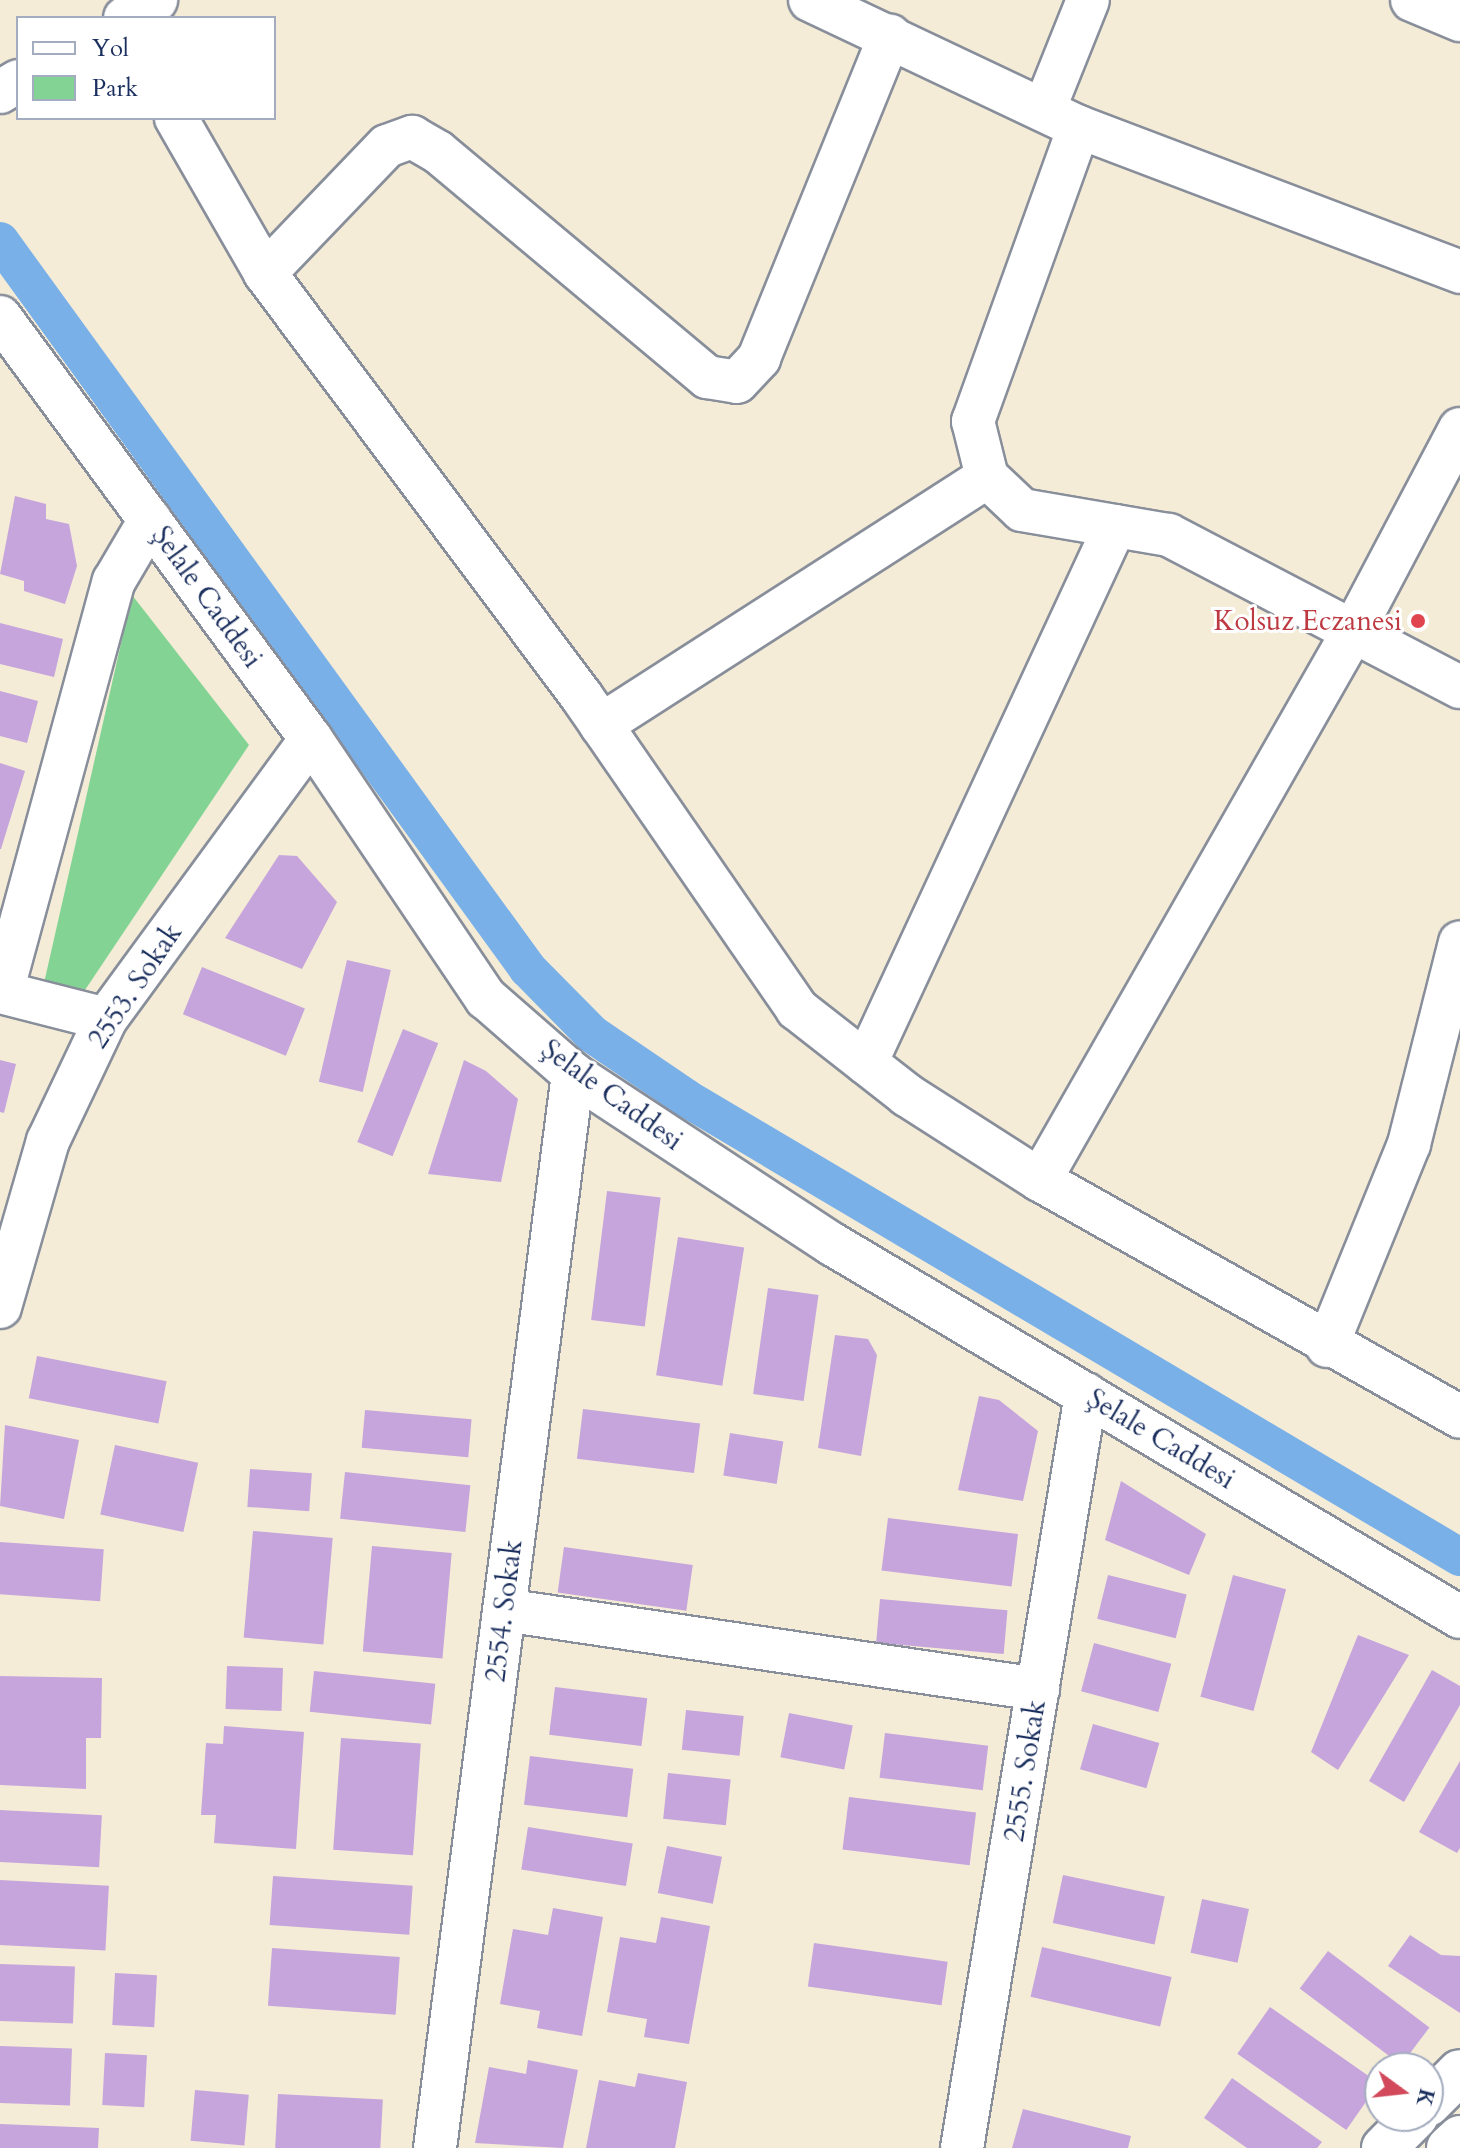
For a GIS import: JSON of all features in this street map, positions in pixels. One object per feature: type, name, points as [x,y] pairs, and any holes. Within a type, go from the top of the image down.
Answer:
[{"type":"main road","points":[[1444,2088],[1460,2072]]},
{"type":"main road","points":[[1384,2148],[1400,2132]]},
{"type":"main road","points":[[1449,2148],[1460,2138]]},
{"type":"street","points":[[128,16],[156,0]]},
{"type":"street","points":[[810,0],[1061,118],[1460,272]]},
{"type":"street","points":[[1088,0],[1061,118],[973,421],[987,477],[1022,510],[1169,535],[1355,628],[1460,687]]},
{"type":"street","points":[[1412,0],[1460,20]]},
{"type":"street","points":[[265,273],[387,146],[412,137],[438,152],[707,377],[737,382],[759,358],[890,36]]},
{"type":"street","points":[[177,120],[265,273],[601,725],[797,1009],[866,1063],[1040,1180],[1327,1346],[1460,1417]]},
{"type":"street","name":"Şelale Caddesi","points":[[0,317],[311,739],[486,998],[573,1074],[832,1244],[1460,1617]]},
{"type":"street","points":[[1040,1180],[1355,628],[1460,429]]},
{"type":"street","points":[[601,725],[987,477]]},
{"type":"street","points":[[106,1019],[1,992],[114,581],[150,520]]},
{"type":"street","points":[[866,1063],[1115,526]]},
{"type":"street","name":"2553. Sokak","points":[[0,1307],[48,1141],[106,1019],[311,739]]},
{"type":"street","points":[[1327,1346],[1409,1144],[1460,942]]},
{"type":"street","name":"2554. Sokak","points":[[435,2148],[573,1074]]},
{"type":"street","name":"2555. Sokak","points":[[962,2148],[1086,1394]]},
{"type":"street","points":[[504,1610],[1038,1689]]},
{"type":"green space","points":[[132,595],[249,745],[83,993],[44,983]]},
{"type":"building","points":[[15,496],[46,504],[46,519],[69,524],[77,566],[65,604],[24,591],[24,581],[0,574]]},
{"type":"building","points":[[0,623],[63,639],[54,677],[0,664]]},
{"type":"building","points":[[0,691],[38,701],[27,743],[0,736]]},
{"type":"building","points":[[0,763],[25,771],[1,849],[0,849]]},
{"type":"building","points":[[279,855],[297,856],[337,902],[302,969],[225,938]]},
{"type":"building","points":[[347,960],[391,970],[363,1092],[319,1082]]},
{"type":"building","points":[[202,967],[305,1009],[286,1056],[183,1014]]},
{"type":"building","points":[[403,1029],[438,1043],[393,1156],[357,1142]]},
{"type":"building","points":[[0,1060],[16,1064],[4,1113],[0,1112]]},
{"type":"building","points":[[464,1060],[486,1071],[518,1099],[501,1182],[428,1174]]},
{"type":"building","points":[[607,1191],[661,1198],[645,1327],[591,1320]]},
{"type":"building","points":[[678,1237],[744,1247],[722,1386],[656,1375]]},
{"type":"building","points":[[768,1288],[819,1295],[804,1401],[753,1394]]},
{"type":"building","points":[[835,1335],[868,1339],[877,1355],[861,1456],[818,1448]]},
{"type":"building","points":[[37,1356],[167,1381],[158,1423],[29,1398]]},
{"type":"building","points":[[979,1396],[999,1400],[1038,1431],[1023,1501],[958,1490]]},
{"type":"building","points":[[583,1409],[700,1423],[694,1473],[577,1459]]},
{"type":"building","points":[[365,1410],[472,1419],[468,1457],[362,1448]]},
{"type":"building","points":[[5,1425],[79,1440],[64,1519],[0,1506]]},
{"type":"building","points":[[730,1433],[783,1441],[777,1484],[723,1475]]},
{"type":"building","points":[[115,1445],[198,1463],[183,1532],[100,1514]]},
{"type":"building","points":[[250,1469],[312,1473],[309,1511],[247,1507]]},
{"type":"building","points":[[345,1472],[470,1485],[465,1532],[340,1519]]},
{"type":"building","points":[[1121,1481],[1206,1534],[1189,1575],[1105,1540]]},
{"type":"building","points":[[888,1518],[1018,1534],[1012,1587],[882,1571]]},
{"type":"building","points":[[253,1531],[333,1538],[323,1645],[244,1638]]},
{"type":"building","points":[[0,1542],[104,1549],[100,1601],[0,1594]]},
{"type":"building","points":[[372,1546],[452,1553],[442,1659],[363,1652]]},
{"type":"building","points":[[564,1547],[693,1565],[686,1611],[558,1593]]},
{"type":"building","points":[[1108,1575],[1187,1595],[1176,1638],[1097,1619]]},
{"type":"building","points":[[1233,1575],[1286,1589],[1254,1711],[1200,1697]]},
{"type":"building","points":[[880,1599],[1008,1610],[1004,1654],[876,1643]]},
{"type":"building","points":[[1358,1635],[1409,1655],[1338,1770],[1311,1752]]},
{"type":"building","points":[[1094,1643],[1171,1664],[1158,1712],[1081,1691]]},
{"type":"building","points":[[227,1666],[283,1668],[281,1711],[225,1709]]},
{"type":"building","points":[[1432,1670],[1460,1686],[1460,1705],[1404,1802],[1369,1781]]},
{"type":"building","points":[[314,1671],[435,1684],[431,1725],[310,1712]]},
{"type":"building","points":[[0,1676],[102,1678],[101,1738],[86,1738],[86,1789],[0,1785]]},
{"type":"building","points":[[555,1687],[647,1698],[641,1746],[549,1735]]},
{"type":"building","points":[[686,1710],[744,1716],[740,1756],[682,1750]]},
{"type":"building","points":[[789,1713],[853,1725],[844,1770],[780,1757]]},
{"type":"building","points":[[1093,1724],[1159,1743],[1146,1788],[1080,1769]]},
{"type":"building","points":[[224,1726],[304,1732],[296,1849],[214,1843],[216,1815],[201,1815],[206,1743],[223,1744]]},
{"type":"building","points":[[885,1733],[988,1746],[983,1790],[880,1778]]},
{"type":"building","points":[[341,1738],[421,1744],[413,1855],[333,1850]]},
{"type":"building","points":[[530,1756],[633,1769],[627,1817],[524,1805]]},
{"type":"building","points":[[1460,1761],[1460,1848],[1457,1853],[1419,1832]]},
{"type":"building","points":[[668,1773],[731,1780],[726,1825],[663,1819]]},
{"type":"building","points":[[849,1797],[976,1813],[970,1865],[843,1850]]},
{"type":"building","points":[[0,1810],[102,1815],[99,1867],[0,1862]]},
{"type":"building","points":[[528,1827],[633,1844],[626,1886],[521,1869]]},
{"type":"building","points":[[667,1846],[722,1857],[713,1904],[658,1893]]},
{"type":"building","points":[[1063,1875],[1165,1897],[1155,1945],[1053,1923]]},
{"type":"building","points":[[273,1876],[413,1886],[409,1935],[270,1925]]},
{"type":"building","points":[[0,1880],[109,1886],[105,1951],[0,1945]]},
{"type":"building","points":[[1202,1899],[1249,1909],[1238,1963],[1191,1953]]},
{"type":"building","points":[[553,1908],[603,1917],[582,2036],[537,2028],[540,2011],[500,2004],[513,1929],[548,1935]]},
{"type":"building","points":[[661,1917],[710,1926],[689,2044],[644,2037],[647,2019],[607,2012],[620,1937],[656,1943]]},
{"type":"building","points":[[1410,1935],[1441,1955],[1460,1956],[1460,2013],[1388,1966]]},
{"type":"building","points":[[814,1943],[948,1962],[942,2005],[808,1987]]},
{"type":"building","points":[[1042,1947],[1172,1977],[1160,2027],[1031,1997]]},
{"type":"building","points":[[272,1948],[400,1957],[396,2015],[268,2006]]},
{"type":"building","points":[[1328,1951],[1429,2027],[1411,2052],[1384,2052],[1300,1989]]},
{"type":"building","points":[[0,1964],[75,1967],[73,2024],[0,2021]]},
{"type":"building","points":[[115,1973],[157,1975],[154,2027],[112,2025]]},
{"type":"building","points":[[1270,2007],[1364,2073],[1364,2105],[1346,2130],[1237,2054]]},
{"type":"building","points":[[0,2046],[72,2049],[70,2105],[0,2103]]},
{"type":"building","points":[[105,2053],[147,2055],[144,2107],[102,2105]]},
{"type":"building","points":[[528,2060],[578,2070],[563,2148],[475,2143],[489,2067],[526,2074]]},
{"type":"building","points":[[638,2073],[687,2082],[675,2148],[586,2148],[599,2080],[635,2087]]},
{"type":"building","points":[[1232,2078],[1322,2142],[1317,2148],[1247,2148],[1204,2118]]},
{"type":"building","points":[[195,2090],[249,2095],[244,2146],[191,2141]]},
{"type":"building","points":[[278,2094],[383,2099],[380,2148],[275,2148]]},
{"type":"building","points":[[1023,2109],[1131,2136],[1128,2148],[1012,2148]]},
{"type":"building","points":[[0,2124],[99,2128],[98,2148],[0,2148]]},
{"type":"waterway","points":[[0,241],[528,969],[592,1034],[686,1098],[1460,1557]]},
{"type":"place","name":"Kolsuz Eczanesi","points":[[1418,621]]}]
